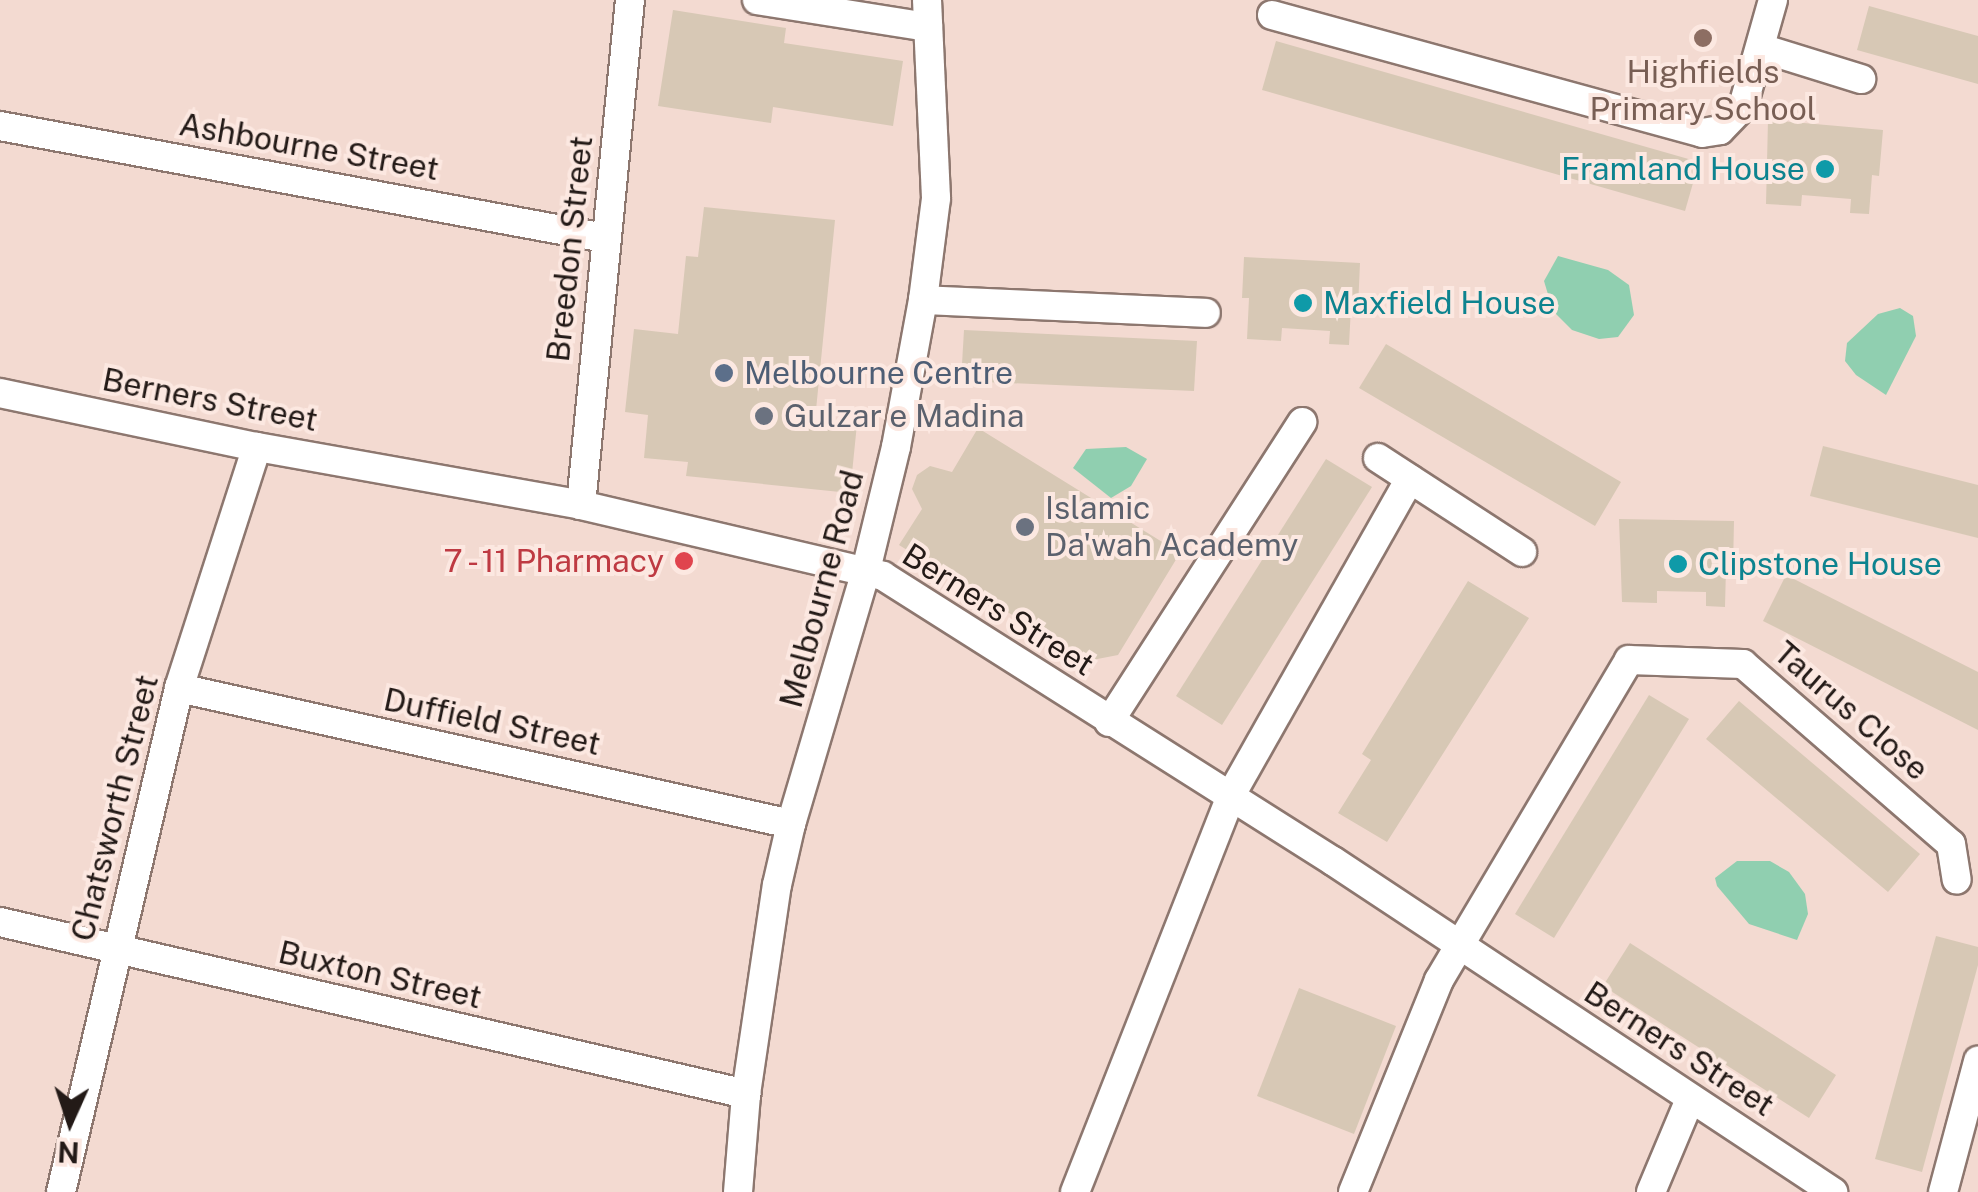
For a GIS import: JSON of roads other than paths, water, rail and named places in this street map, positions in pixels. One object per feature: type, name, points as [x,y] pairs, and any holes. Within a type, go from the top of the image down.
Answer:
[{"type":"street","name":"Breedon Street","points":[[581,505],[630,0]]},
{"type":"street","points":[[758,0],[928,13]]},
{"type":"street","points":[[1272,15],[1702,133],[1720,130],[1743,106],[1772,0]]},
{"type":"street","name":"Melbourne Road","points":[[738,1192],[746,1094],[790,824],[866,570],[896,447],[923,300],[936,198],[928,13]]},
{"type":"street","points":[[1761,48],[1861,79]]},
{"type":"street","name":"Ashbourne Street","points":[[0,126],[606,238]]},
{"type":"street","points":[[923,300],[1206,314]]},
{"type":"street","name":"Berners Street","points":[[2,401],[581,505],[882,576],[1230,795],[1834,1192]]},
{"type":"street","points":[[1109,722],[1302,422]]},
{"type":"street","name":"Chatsworth Street","points":[[63,1192],[115,950],[179,688],[257,447]]},
{"type":"street","points":[[1378,458],[1522,552]]},
{"type":"street","points":[[1075,1192],[1230,795],[1410,480]]},
{"type":"street","name":"Taurus Close","points":[[1460,946],[1629,660],[1743,664],[1951,844],[1957,880]]},
{"type":"street","name":"Duffield Street","points":[[179,688],[790,824]]},
{"type":"street","name":"Buxton Street","points":[[0,922],[746,1094]]},
{"type":"street","points":[[1353,1192],[1439,980],[1460,946]]},
{"type":"street","points":[[1943,1192],[1978,1061]]},
{"type":"street","points":[[1651,1192],[1690,1100]]},
{"type":"place","name":"Highfields Primary School","points":[[1703,38]]},
{"type":"place","name":"Framland House","points":[[1825,169]]},
{"type":"place","name":"Maxfield House","points":[[1303,303]]},
{"type":"place","name":"Melbourne Centre","points":[[724,373]]},
{"type":"place","name":"Gulzar e Madina","points":[[764,416]]},
{"type":"place","name":"Islamic Da'wah Academy","points":[[1025,527]]},
{"type":"place","name":"7 - 11 Pharmacy","points":[[684,561]]},
{"type":"place","name":"Clipstone House","points":[[1678,564]]}]
